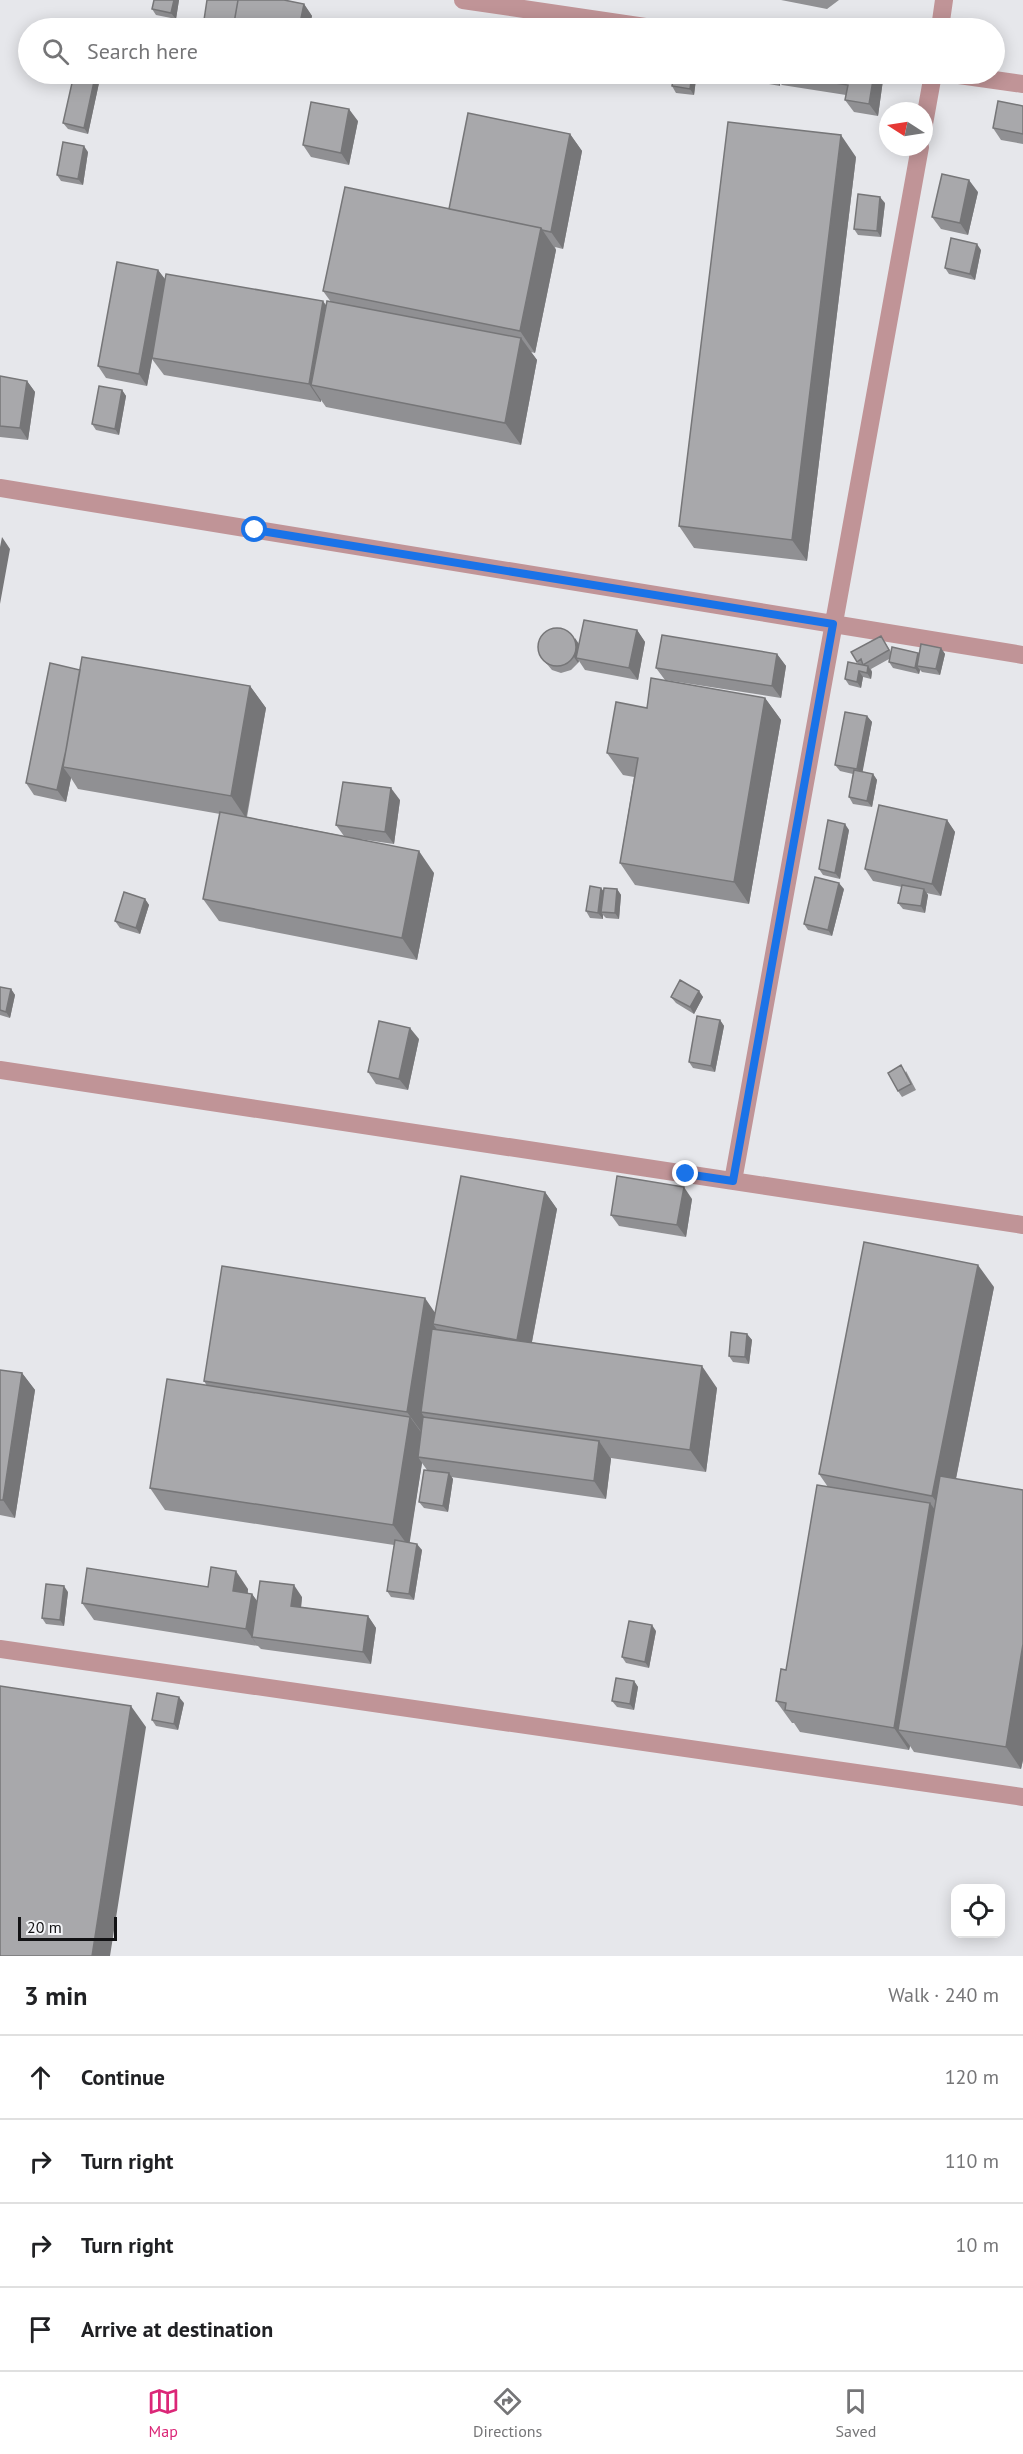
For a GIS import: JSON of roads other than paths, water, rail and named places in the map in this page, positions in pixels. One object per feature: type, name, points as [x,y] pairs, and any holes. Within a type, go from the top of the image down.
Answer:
[{"type":"street","points":[[463,0],[584,18]]},
{"type":"street","points":[[941,18],[944,0]]},
{"type":"street","points":[[1005,81],[1023,84]]},
{"type":"street","points":[[928,102],[931,84]]},
{"type":"street","points":[[733,1181],[918,156]]},
{"type":"street","points":[[0,488],[1023,655]]},
{"type":"street","points":[[0,1070],[1023,1225]]},
{"type":"street","points":[[0,1649],[1023,1797]]}]
